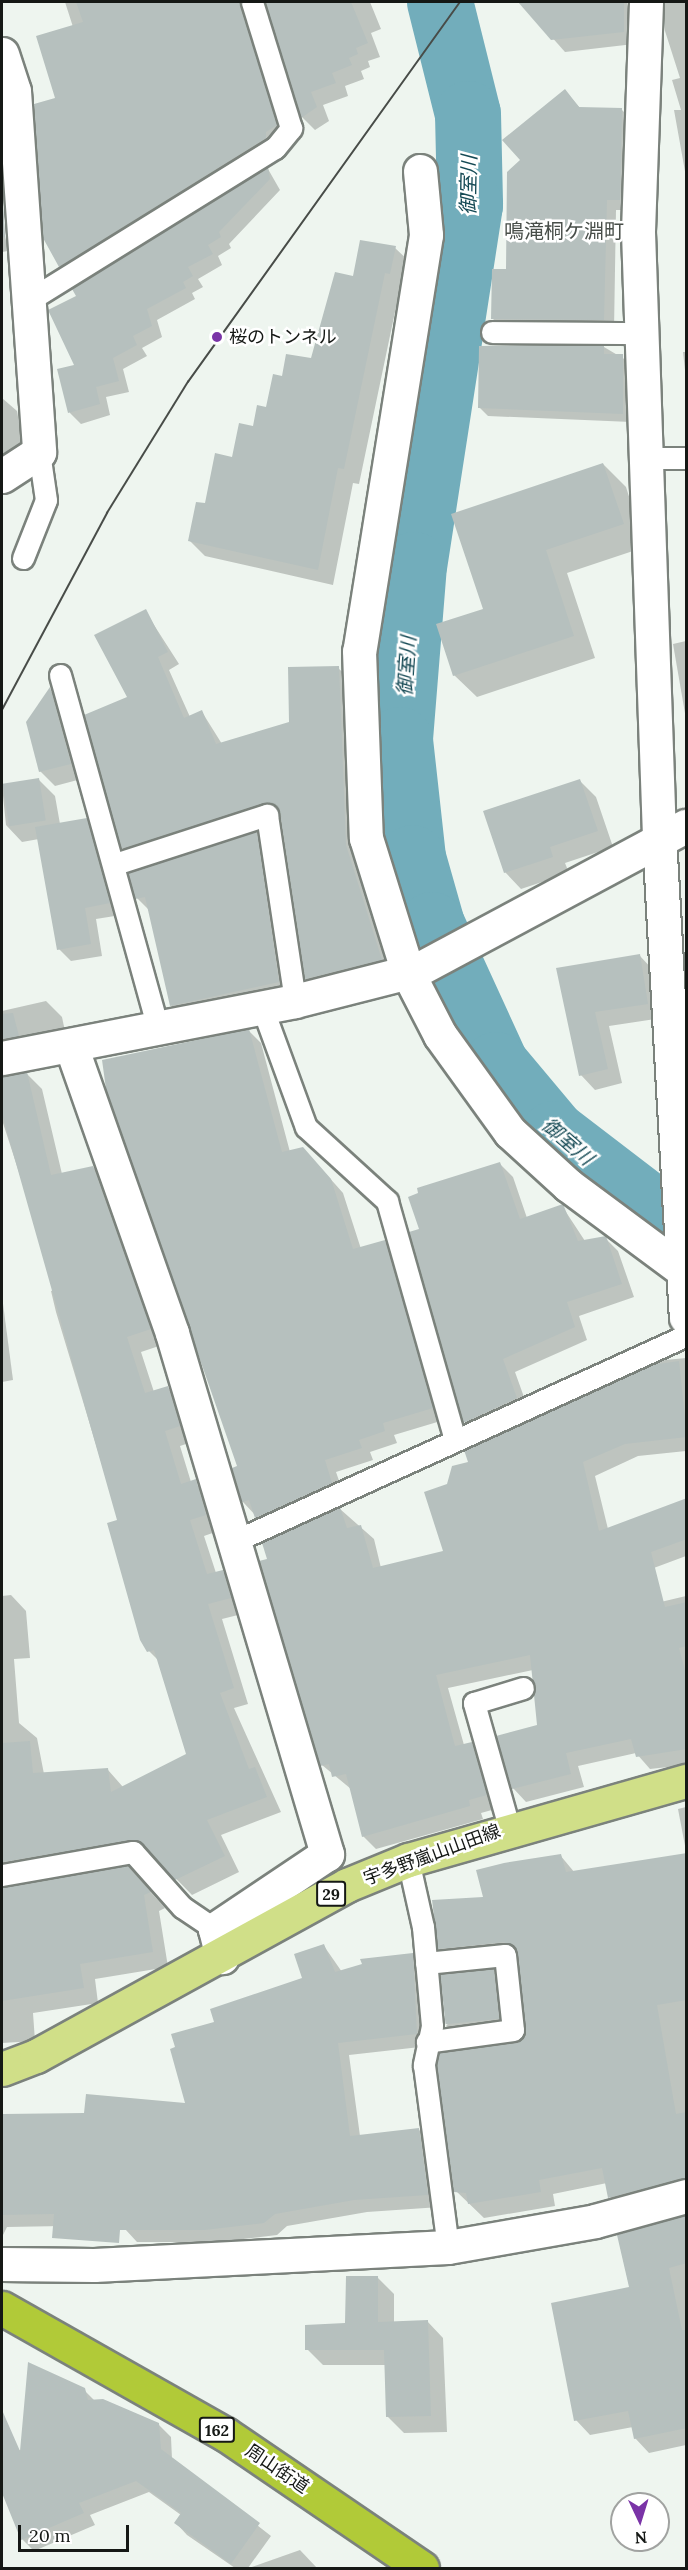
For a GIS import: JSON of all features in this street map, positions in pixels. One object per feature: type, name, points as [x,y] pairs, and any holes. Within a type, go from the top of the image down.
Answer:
[{"type":"highway","name":"周山街道","points":[[2,2308],[225,2434],[422,2568]]},
{"type":"main road","name":"宇多野嵐山山田線","points":[[2,2069],[218,1943],[408,1860],[510,1827],[687,1780]]},
{"type":"street","points":[[646,2],[638,232],[648,458],[673,831],[675,1174],[687,1317]]},
{"type":"street","points":[[2,54],[14,91],[10,155],[31,299],[39,452],[2,476]]},
{"type":"street","points":[[420,171],[426,235],[359,651],[366,838],[412,972],[440,1035],[510,1132],[568,1185],[681,1266]]},
{"type":"street","points":[[2,1058],[71,1046],[157,1025],[295,1001],[412,972],[464,950],[673,831]]},
{"type":"street","points":[[71,1046],[172,1333],[327,1854],[218,1943]]},
{"type":"street","points":[[2,2264],[94,2265],[448,2247],[595,2221],[687,2196]]},
{"type":"lane","points":[[31,299],[275,148],[291,128],[252,2]]},
{"type":"lane","points":[[492,332],[643,333]]},
{"type":"lane","points":[[23,558],[46,500],[39,452]]},
{"type":"lane","points":[[648,458],[687,458]]},
{"type":"lane","points":[[60,675],[115,864],[157,1025]]},
{"type":"lane","points":[[115,864],[267,815],[295,1001]]},
{"type":"lane","points":[[262,1007],[306,1127],[387,1201],[454,1440]]},
{"type":"lane","points":[[235,1541],[687,1335]]},
{"type":"lane","points":[[510,1827],[474,1702],[523,1688]]},
{"type":"lane","points":[[2,1875],[134,1852],[182,1908],[218,1943]]},
{"type":"lane","points":[[408,1860],[426,1963],[432,2026],[424,2065],[448,2247]]},
{"type":"lane","points":[[426,1963],[505,1955],[513,2030],[427,2042]]},
{"type":"building","points":[[76,2],[240,2],[277,125],[266,132],[266,138],[59,267],[43,238],[34,104],[55,98],[36,36],[83,22]]},
{"type":"building","points":[[265,2],[351,2],[368,43],[356,48],[358,54],[349,58],[352,65],[332,73],[336,83],[311,92],[317,107],[301,118]]},
{"type":"building","points":[[518,2],[624,2],[624,32],[551,40]]},
{"type":"building","points":[[565,89],[579,107],[622,108],[620,200],[607,200],[604,320],[491,319],[492,269],[506,269],[507,172],[520,160],[502,140]]},
{"type":"building","points":[[268,167],[270,179],[219,232],[221,237],[208,245],[213,254],[188,267],[193,276],[183,282],[186,288],[147,309],[152,326],[133,336],[137,345],[113,358],[119,381],[96,387],[100,404],[68,413],[57,369],[74,365],[48,310],[76,296],[72,289]]},
{"type":"building","points":[[2,182],[5,237],[2,238]]},
{"type":"building","points":[[360,240],[396,246],[390,274],[385,273],[344,469],[338,468],[318,570],[188,541],[196,502],[205,503],[215,453],[232,457],[239,423],[253,426],[257,405],[266,407],[273,374],[282,376],[286,354],[311,358],[335,272],[353,276]]},
{"type":"building","points":[[604,345],[604,354],[623,354],[623,414],[478,408],[479,346]]},
{"type":"building","points":[[603,463],[624,524],[546,550],[574,636],[453,676],[436,624],[483,609],[451,514]]},
{"type":"building","points":[[146,609],[168,652],[158,657],[184,718],[202,710],[216,744],[289,722],[288,667],[339,666],[346,845],[382,960],[305,979],[280,813],[271,803],[121,849],[84,715],[127,697],[94,635]]},
{"type":"building","points":[[50,687],[71,764],[39,772],[26,722]]},
{"type":"building","points":[[39,778],[46,820],[9,826],[2,784]]},
{"type":"building","points":[[580,779],[598,831],[550,847],[553,857],[504,873],[483,811]]},
{"type":"building","points":[[87,818],[110,903],[85,908],[91,944],[57,950],[35,827]]},
{"type":"building","points":[[257,832],[279,982],[170,1006],[145,897],[135,899],[128,873]]},
{"type":"building","points":[[640,954],[648,1004],[595,1012],[608,1069],[579,1076],[556,968]]},
{"type":"building","points":[[13,1013],[19,1036],[2,1039],[2,1014]]},
{"type":"building","points":[[249,1029],[282,1152],[303,1147],[331,1179],[353,1249],[385,1240],[433,1408],[383,1423],[385,1431],[359,1440],[362,1448],[325,1460],[332,1483],[255,1518],[249,1500],[242,1502],[232,1468],[237,1466],[106,1089],[102,1060]]},
{"type":"building","points":[[27,1072],[51,1175],[93,1166],[151,1329],[127,1337],[145,1393],[168,1386],[180,1426],[165,1431],[181,1484],[196,1479],[206,1515],[190,1520],[207,1574],[223,1570],[231,1598],[208,1604],[234,1688],[220,1693],[249,1769],[255,1767],[267,1797],[207,1820],[225,1856],[175,1880],[137,1840],[2,1862],[2,1743],[30,1741],[33,1773],[108,1768],[111,1792],[186,1754],[154,1650],[147,1652],[140,1640],[107,1523],[117,1520],[2,1114],[2,1076]]},
{"type":"building","points":[[500,1162],[520,1219],[563,1204],[578,1241],[606,1236],[622,1284],[567,1302],[575,1327],[503,1359],[517,1398],[463,1423],[409,1232],[419,1229],[408,1197],[418,1193],[417,1188]]},
{"type":"building","points":[[679,1361],[687,1437],[625,1444],[583,1462],[599,1531],[687,1498],[687,1539],[651,1552],[665,1607],[687,1602],[687,1646],[679,1648],[687,1678],[687,1749],[636,1757],[631,1739],[566,1753],[571,1774],[512,1789],[496,1736],[537,1725],[530,1655],[436,1675],[455,1746],[472,1742],[487,1795],[469,1800],[470,1806],[362,1837],[346,1774],[332,1777],[329,1764],[320,1766],[259,1561],[267,1559],[262,1543],[340,1507],[347,1528],[361,1525],[373,1568],[443,1551],[424,1492],[447,1484],[452,1466],[468,1462],[464,1450],[651,1365]]},
{"type":"building","points":[[687,1853],[687,2000],[657,2005],[676,2114],[687,2112],[687,2178],[608,2198],[602,2168],[539,2180],[541,2192],[468,2204],[466,2193],[454,2192],[437,2065],[439,2053],[515,2043],[524,2036],[518,1954],[504,1942],[438,1949],[432,1900],[483,1897],[476,1870],[504,1863],[561,1854],[566,1872]]},
{"type":"building","points":[[128,1866],[151,1892],[144,1895],[153,1952],[80,1964],[84,1988],[2,2001],[2,1887]]},
{"type":"building","points":[[324,1944],[335,1972],[362,1964],[360,1959],[413,1953],[417,2034],[338,2043],[350,2136],[419,2128],[428,2195],[354,2200],[275,2214],[264,2223],[205,2230],[120,2230],[119,2243],[52,2238],[54,2214],[2,2215],[3,2114],[84,2113],[86,2094],[185,2103],[170,2049],[175,2047],[171,2034],[214,2022],[210,2009],[302,1978],[294,1954]]},
{"type":"building","points":[[494,1969],[499,2019],[446,2024],[440,1975]]},
{"type":"building","points":[[687,2215],[687,2263],[669,2268],[682,2330],[687,2330],[687,2428],[634,2439],[628,2411],[574,2421],[551,2303],[629,2287],[617,2235]]},
{"type":"building","points":[[346,2276],[378,2276],[378,2322],[428,2320],[431,2416],[386,2417],[384,2350],[305,2350],[305,2325],[345,2323]]},
{"type":"building","points":[[28,2362],[85,2388],[88,2400],[103,2399],[159,2423],[161,2449],[260,2523],[231,2564],[174,2523],[181,2513],[136,2481],[79,2503],[84,2513],[21,2540],[2,2493],[2,2410],[20,2451]]},
{"type":"waterway","name":"御室川","points":[[440,2],[468,114],[470,205],[414,565],[400,740],[413,858],[432,925],[496,1065],[554,1134],[686,1235]]},
{"type":"tram line","points":[[2,710],[107,513],[188,382],[460,2]]},
{"type":"place","name":"桜のトンネル","points":[[217,337]]},
{"type":"district","name":"鳴滝桐ケ淵町","points":[[564,230]]}]
